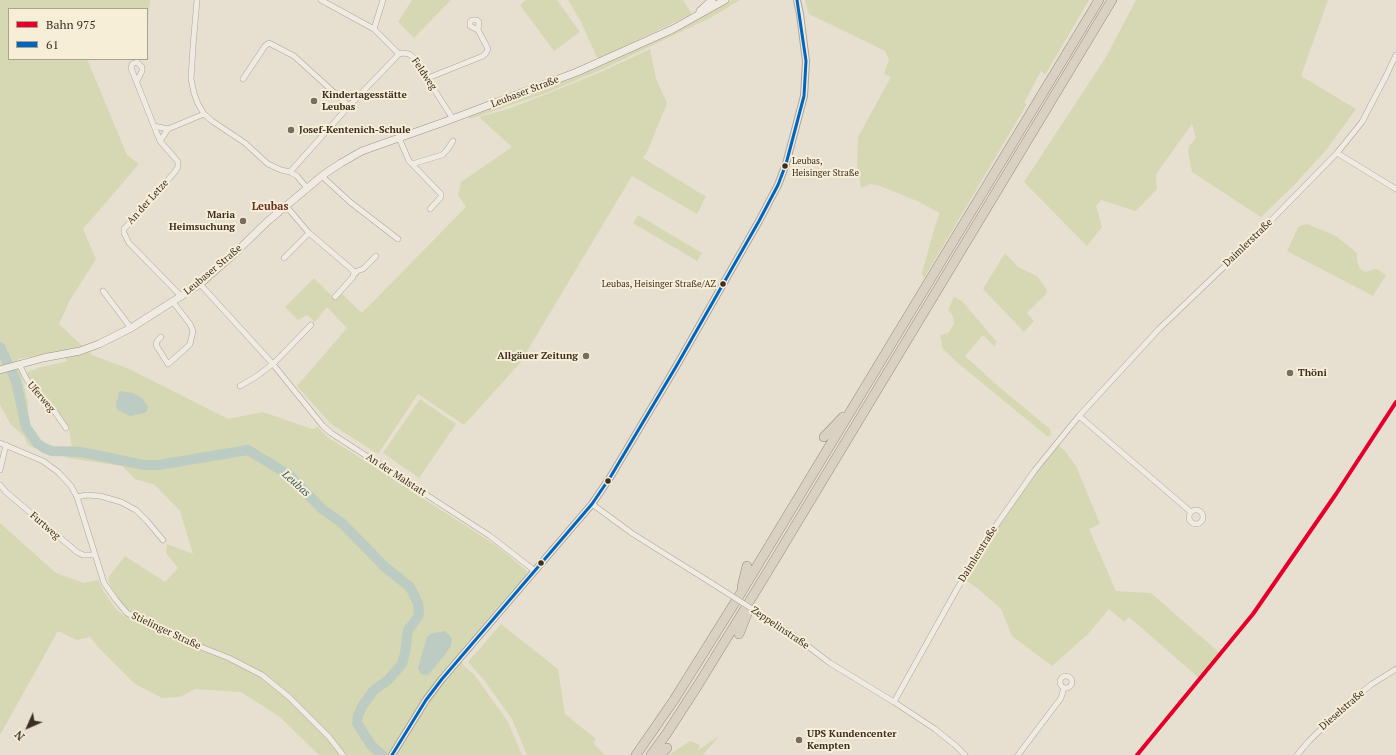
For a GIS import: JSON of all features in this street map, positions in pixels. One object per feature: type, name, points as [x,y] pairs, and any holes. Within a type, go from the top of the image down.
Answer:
[{"type":"highway","points":[[636,755],[674,700],[739,596],[857,403],[905,320],[1099,0]]},
{"type":"highway","points":[[651,755],[686,703],[765,576],[1112,0]]},
{"type":"highway","points":[[824,437],[857,403]]},
{"type":"highway","points":[[739,596],[747,566]]},
{"type":"highway","points":[[739,634],[743,622],[765,576]]},
{"type":"main road","points":[[695,17],[712,0]]},
{"type":"main road","name":"Leubaser Straße","points":[[1,369],[68,354],[100,344],[131,328],[182,297],[200,284],[322,175],[341,162],[362,151],[453,119],[577,72],[673,29],[725,0]]},
{"type":"street","points":[[197,0],[191,79],[194,93],[204,114],[245,143],[268,164],[290,172],[296,176],[307,188]]},
{"type":"street","points":[[321,0],[374,29],[399,54]]},
{"type":"street","points":[[374,29],[383,0]]},
{"type":"street","points":[[392,755],[426,700],[592,504],[678,365],[778,185],[790,151],[804,96],[806,61],[800,14],[796,0]]},
{"type":"street","points":[[428,78],[483,56],[488,49],[478,30]]},
{"type":"street","points":[[242,79],[269,42],[294,56],[349,106]]},
{"type":"street","name":"Feldweg","points":[[290,172],[349,106],[399,54],[409,54],[414,58],[453,119]]},
{"type":"street","name":"Daimlerstraße","points":[[894,702],[957,589],[990,534],[1035,470],[1079,416],[1159,329],[1251,241],[1337,153],[1362,122],[1396,55]]},
{"type":"street","name":"An der Letze","points":[[137,81],[160,141],[174,156],[178,162],[178,166],[171,176],[126,225],[124,233],[130,243],[182,297]]},
{"type":"street","points":[[160,141],[168,129],[204,114]]},
{"type":"street","points":[[154,126],[168,129]]},
{"type":"street","points":[[399,138],[409,161],[441,194],[442,197],[430,209]]},
{"type":"street","points":[[412,164],[442,155],[453,141]]},
{"type":"street","points":[[1337,153],[1396,189]]},
{"type":"street","points":[[322,175],[350,202],[398,239]]},
{"type":"street","points":[[286,206],[309,233],[355,272]]},
{"type":"street","points":[[284,258],[309,233]]},
{"type":"street","points":[[335,297],[353,277],[355,272],[363,269],[376,256]]},
{"type":"street","name":"An der Malstatt","points":[[200,284],[272,363],[318,422],[331,433],[460,515],[490,536],[534,573]]},
{"type":"street","points":[[103,290],[131,328]]},
{"type":"street","points":[[160,337],[156,345],[168,364],[190,344],[193,330],[173,302]]},
{"type":"street","points":[[240,386],[257,376],[311,325]]},
{"type":"street","name":"Uferweg","points":[[16,365],[26,380],[55,412],[66,428]]},
{"type":"street","points":[[1079,416],[1191,512]]},
{"type":"street","name":"Stielinger Straße","points":[[0,443],[35,457],[51,466],[64,478],[77,497],[104,583],[127,613],[173,636],[229,658],[262,675],[289,697],[329,737],[343,755]]},
{"type":"street","points":[[0,470],[6,446]]},
{"type":"street","name":"Furtweg","points":[[0,485],[6,492],[77,552],[83,555],[95,555]]},
{"type":"street","points":[[77,497],[86,495],[100,496],[121,502],[136,510],[163,540]]},
{"type":"street","name":"Zeppelinstraße","points":[[592,504],[633,534],[796,637],[830,663],[894,702],[936,730],[965,755]]},
{"type":"street","name":"Dieselstraße","points":[[1297,755],[1309,741],[1347,704],[1372,684],[1395,672]]},
{"type":"street","points":[[1018,755],[1061,698],[1064,688]]},
{"type":"green space","points":[[0,0],[150,0],[148,21],[148,8],[8,8],[8,60],[87,60],[127,155],[139,164],[83,229],[96,259],[70,300],[59,324],[92,355],[129,369],[228,419],[263,412],[312,429],[318,427],[326,436],[497,546],[527,571],[526,577],[509,594],[457,657],[466,668],[474,674],[508,722],[522,755],[319,755],[280,717],[241,692],[195,689],[180,697],[162,698],[135,684],[90,637],[77,640],[58,631],[0,735],[0,523],[56,573],[84,583],[98,580],[104,592],[116,609],[124,616],[130,612],[120,601],[111,587],[108,578],[125,556],[165,582],[178,568],[166,553],[167,544],[193,554],[180,511],[155,485],[135,479],[122,466],[67,458],[68,447],[72,446],[69,428],[28,380],[25,373],[41,367],[68,361],[58,352],[18,359],[28,403],[28,425],[36,439],[42,443],[36,449],[28,445],[23,435],[11,425],[0,405]]},
{"type":"green space","points":[[412,0],[451,0],[414,38],[398,22]]},
{"type":"green space","points":[[526,0],[557,0],[580,32],[554,51],[520,5]]},
{"type":"green space","points":[[568,0],[683,0],[692,14],[598,59],[580,20]]},
{"type":"green space","points":[[732,0],[740,0],[712,17],[603,69],[546,93],[470,119],[468,116],[529,95],[578,75],[698,19]]},
{"type":"green space","points":[[805,0],[1089,0],[1045,75],[1041,71],[1024,103],[1027,104],[924,278],[922,273],[940,213],[917,201],[880,186],[870,184],[861,188],[857,165],[858,137],[891,77],[884,74],[889,60],[885,51],[809,14]]},
{"type":"green space","points":[[1136,0],[1328,0],[1301,76],[1356,109],[1326,150],[1295,184],[1261,217],[1192,172],[1188,152],[1189,146],[1196,138],[1192,124],[1156,174],[1157,189],[1136,211],[1101,200],[1096,206],[1102,227],[1087,246],[1024,182],[1106,57]]},
{"type":"green space","points":[[650,49],[656,79],[667,103],[648,150],[643,158],[706,196],[697,214],[632,176],[520,363],[464,425],[418,394],[378,454],[331,424],[297,386],[347,328],[327,307],[315,322],[307,315],[298,320],[285,307],[314,278],[335,299],[341,293],[362,313],[466,207],[458,195],[461,182],[512,147],[479,117],[511,108],[547,94],[603,71]]},
{"type":"green space","points":[[638,215],[702,253],[697,261],[633,223]]},
{"type":"green space","points":[[1307,224],[1336,236],[1357,253],[1357,261],[1360,269],[1365,272],[1376,269],[1386,275],[1373,296],[1287,251],[1299,226]]},
{"type":"green space","points":[[1005,253],[1018,267],[1037,276],[1047,290],[1046,294],[1027,313],[1034,321],[1024,332],[983,289]]},
{"type":"green space","points":[[954,297],[962,301],[996,341],[995,347],[983,335],[965,356],[998,386],[1050,429],[1051,434],[1048,437],[959,364],[943,349],[940,335],[948,333],[954,324],[953,316],[948,310]]},
{"type":"green space","points":[[420,399],[456,424],[419,478],[383,453]]},
{"type":"green space","points":[[1056,443],[1064,450],[1076,466],[1100,524],[1089,529],[1116,591],[1151,593],[1221,654],[1200,679],[1129,617],[1124,622],[1109,609],[1088,634],[1052,666],[1012,636],[1001,609],[976,587],[963,579],[990,534]]},
{"type":"green space","points":[[501,624],[558,669],[565,714],[596,739],[593,743],[605,755],[527,755],[512,719],[484,680],[468,662]]},
{"type":"green space","points":[[719,736],[703,755],[669,755],[690,741],[700,745],[697,751]]},
{"type":"shaded area","points":[[119,392],[133,393],[143,399],[148,407],[147,411],[130,416],[118,410],[116,407],[116,402]]},
{"type":"shaded area","points":[[445,631],[452,638],[451,646],[428,675],[421,674],[418,668],[427,637],[430,634]]},
{"type":"waterway","name":"Leubas","points":[[0,347],[16,381],[26,427],[37,443],[44,448],[52,451],[81,452],[144,465],[158,465],[248,450],[289,475],[322,509],[342,523],[385,567],[410,587],[418,603],[419,612],[418,617],[408,630],[402,664],[388,680],[374,690],[358,715],[357,723],[371,745],[382,755]]},
{"type":"rail line","name":"975","points":[[1137,755],[1253,614],[1336,494],[1396,402]]},
{"type":"transit line","name":"61","points":[[392,755],[426,700],[442,679],[592,504],[611,476],[677,365],[759,221],[778,185],[786,164],[804,96],[806,61],[797,0]]},
{"type":"place","name":"Kindertagesstätte Leubas","points":[[314,101]]},
{"type":"place","name":"Josef-Kentenich-Schule","points":[[291,130]]},
{"type":"place","name":"Leubas, Heisinger Straße","points":[[785,166]]},
{"type":"place","name":"Maria Heimsuchung","points":[[243,221]]},
{"type":"place","name":"Leubas, Heisinger Straße/AZ","points":[[723,284]]},
{"type":"place","name":"Allgäuer Zeitung","points":[[586,356]]},
{"type":"place","name":"Thöni","points":[[1290,373]]},
{"type":"place","name":"UPS Kundencenter Kempten","points":[[799,740]]},
{"type":"district","name":"Leubas","points":[[270,207]]}]
